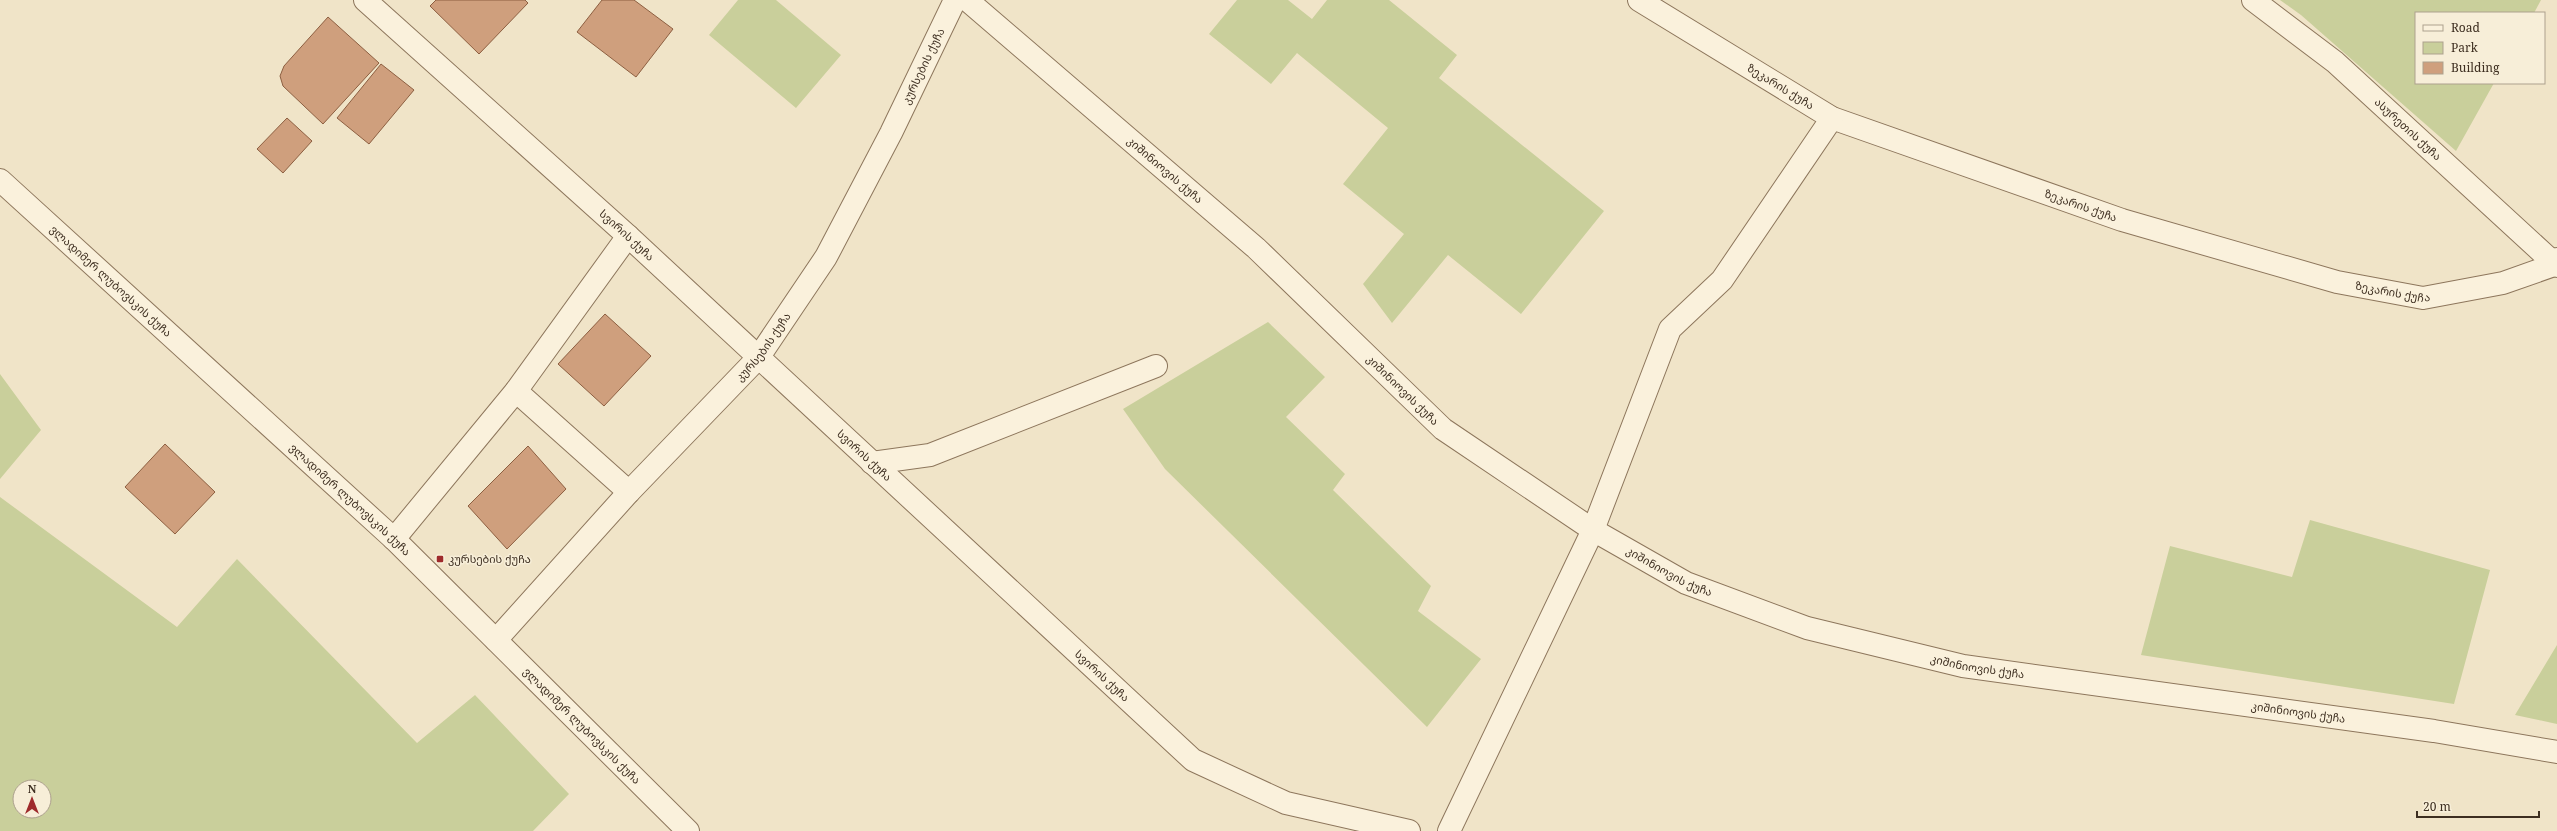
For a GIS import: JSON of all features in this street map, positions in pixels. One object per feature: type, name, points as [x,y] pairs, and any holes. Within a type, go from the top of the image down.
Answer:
[{"type":"street","name":"სვირის ქუჩა","points":[[365,0],[628,236],[872,464],[1193,760],[1286,803],[1409,831]]},
{"type":"street","name":"კურსების ქუჩა","points":[[496,640],[629,492],[758,358],[826,257],[891,132],[955,0]]},
{"type":"street","name":"კიშინიოვის ქუჩა","points":[[967,0],[1256,248],[1443,429],[1594,530],[1686,583],[1807,628],[1963,666],[2434,731],[2557,752]]},
{"type":"street","name":"ზეკარის ქუჩა","points":[[1639,0],[1832,118],[2122,220],[2337,282],[2423,298],[2503,283],[2556,263]]},
{"type":"street","name":"ასურეთის ქუჩა","points":[[2253,0],[2335,62],[2556,263]]},
{"type":"street","points":[[1449,831],[1594,530],[1670,328],[1722,280],[1832,118]]},
{"type":"street","name":"ვლადიმერ ლუბოვსკის ქუჩა","points":[[0,180],[394,539],[688,831]]},
{"type":"street","points":[[394,539],[516,391],[628,236]]},
{"type":"street","points":[[872,464],[930,455],[1156,366]]},
{"type":"street","points":[[516,391],[629,492]]},
{"type":"green space","points":[[738,0],[776,0],[841,55],[796,108],[709,35]]},
{"type":"green space","points":[[1237,0],[1288,0],[1312,19],[1327,0],[1389,0],[1457,55],[1439,78],[1604,211],[1521,314],[1448,255],[1392,323],[1363,284],[1404,234],[1343,184],[1388,128],[1297,53],[1271,84],[1209,34]]},
{"type":"green space","points":[[2280,0],[2541,0],[2535,12],[2415,12],[2415,84],[2493,84],[2456,151],[2301,15]]},
{"type":"green space","points":[[1268,322],[1325,377],[1286,417],[1345,474],[1333,490],[1431,586],[1418,611],[1481,659],[1427,727],[1165,469],[1123,409]]},
{"type":"green space","points":[[0,374],[41,430],[0,479]]},
{"type":"green space","points":[[0,497],[177,627],[237,559],[417,743],[475,695],[569,794],[533,831],[0,831]]},
{"type":"green space","points":[[2310,520],[2490,570],[2454,704],[2141,655],[2170,546],[2292,577]]},
{"type":"green space","points":[[2557,645],[2557,724],[2515,715]]},
{"type":"building","points":[[436,0],[525,0],[528,3],[479,54],[430,6]]},
{"type":"building","points":[[602,0],[634,0],[673,29],[636,77],[577,32]]},
{"type":"building","points":[[328,17],[379,63],[323,124],[283,86],[280,76],[284,66]]},
{"type":"building","points":[[381,64],[414,90],[369,144],[337,118]]},
{"type":"building","points":[[287,118],[312,141],[283,173],[257,149]]},
{"type":"building","points":[[605,314],[651,356],[604,406],[558,364]]},
{"type":"building","points":[[165,444],[215,492],[175,534],[125,487]]},
{"type":"building","points":[[528,446],[566,489],[507,549],[468,506]]},
{"type":"place","name":"კურსების ქუჩა","points":[[440,559]]}]
